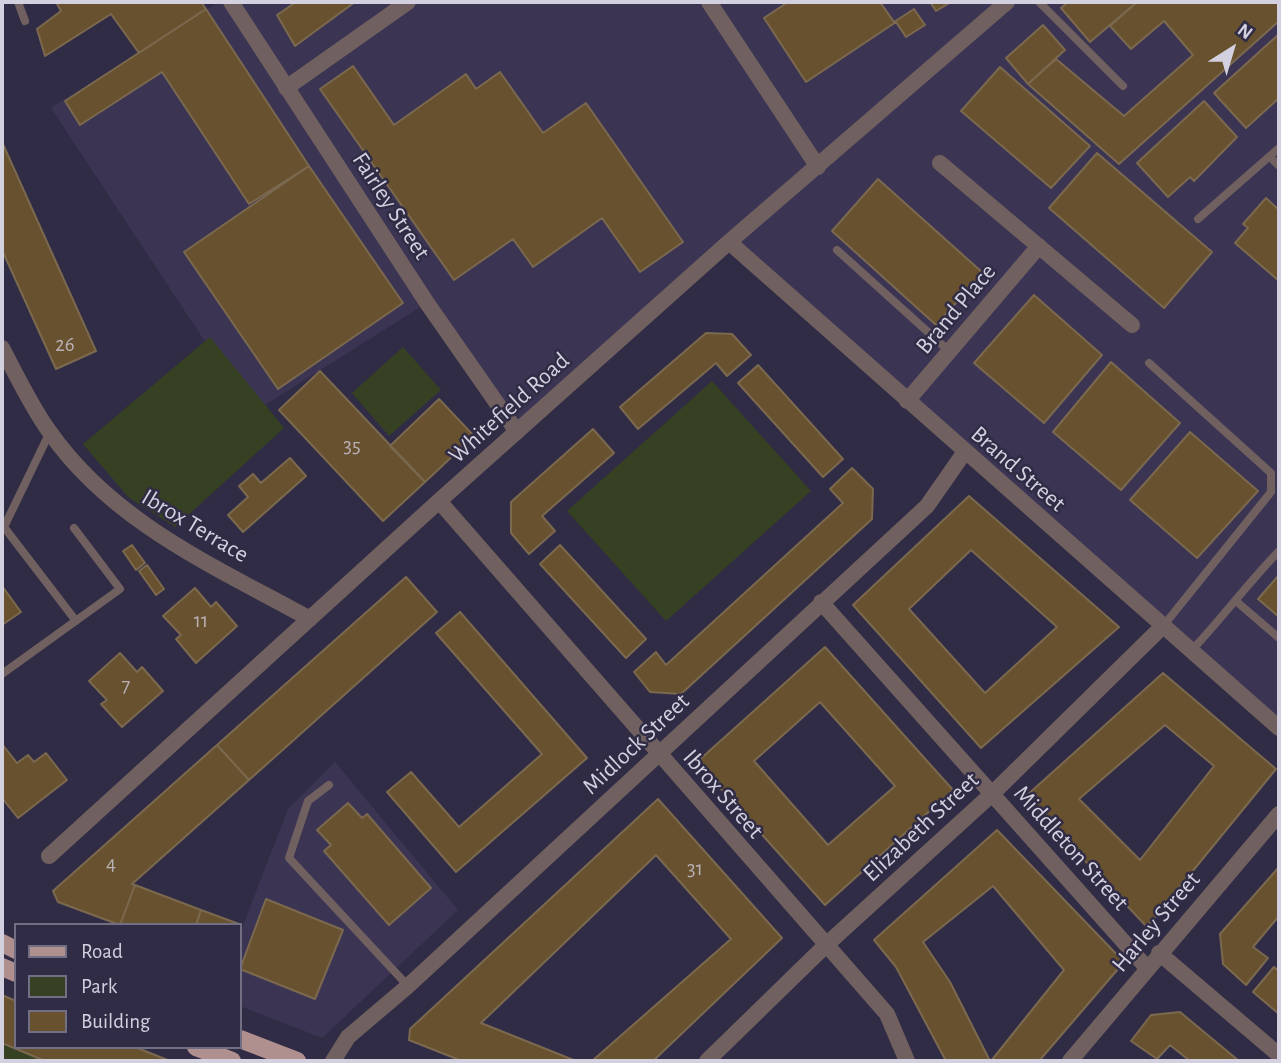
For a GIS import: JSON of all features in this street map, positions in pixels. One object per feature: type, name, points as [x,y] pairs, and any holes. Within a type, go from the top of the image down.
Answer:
[{"type":"main road","points":[[242,1040],[298,1061]]},
{"type":"main road","points":[[205,1054],[232,1061]]},
{"type":"street","name":"Fairley Street","points":[[231,2],[427,303],[517,432]]},
{"type":"street","points":[[286,89],[408,2]]},
{"type":"street","points":[[709,2],[818,167]]},
{"type":"street","name":"Whitefield Road","points":[[49,856],[439,501],[729,242],[1007,2]]},
{"type":"street","points":[[940,163],[1132,325]]},
{"type":"street","name":"Brand Street","points":[[729,242],[964,453],[1279,728]]},
{"type":"street","name":"Brand Place","points":[[907,401],[1039,246]]},
{"type":"street","name":"Ibrox Terrace","points":[[2,348],[50,432],[99,488],[143,525],[310,619]]},
{"type":"street","name":"Midlock Street","points":[[333,1061],[348,1037],[408,986],[927,506],[964,453]]},
{"type":"street","name":"Ibrox Street","points":[[439,501],[887,1014],[907,1061]]},
{"type":"street","name":"Middleton Street","points":[[821,602],[1147,968]]},
{"type":"street","name":"Elizabeth Street","points":[[707,1061],[825,946],[992,794],[1164,625]]},
{"type":"street","name":"Harley Street","points":[[1070,1061],[1279,814]]},
{"type":"street","points":[[1159,953],[1279,1055]]},
{"type":"lane","points":[[18,2],[25,21]]},
{"type":"lane","points":[[1039,2],[1123,86]]},
{"type":"lane","points":[[1198,219],[1279,148]]},
{"type":"lane","points":[[1270,157],[1279,166]]},
{"type":"lane","points":[[837,250],[950,351]]},
{"type":"lane","points":[[1149,363],[1271,473],[1271,492],[1164,625]]},
{"type":"lane","points":[[50,432],[3,528],[76,621]]},
{"type":"lane","points":[[2,674],[120,589],[74,528]]},
{"type":"lane","points":[[1192,650],[1237,602],[1242,588],[1279,551]]},
{"type":"lane","points":[[1237,602],[1279,638]]},
{"type":"lane","points":[[329,785],[308,801],[289,858],[408,986]]},
{"type":"shaded area","points":[[219,2],[1279,2],[1279,722],[729,242],[517,432],[427,303],[252,413],[51,108]]},
{"type":"shaded area","points":[[335,762],[458,910],[322,1038],[242,1007],[242,928],[288,809]]},
{"type":"green space","points":[[210,337],[284,428],[175,527],[128,497],[83,444]]},
{"type":"green space","points":[[403,347],[441,390],[389,436],[352,393]]},
{"type":"green space","points":[[712,381],[811,491],[666,621],[567,511]]},
{"type":"green space","points":[[2,1043],[45,1061],[2,1061]]},
{"type":"building","points":[[56,2],[201,2],[206,9],[139,53],[111,14],[45,56],[37,29],[61,11]]},
{"type":"building","points":[[296,2],[355,2],[295,46],[277,15]]},
{"type":"building","points":[[788,2],[880,2],[894,22],[914,9],[925,25],[906,37],[896,22],[806,82],[764,18]]},
{"type":"building","points":[[930,2],[951,2],[936,11]]},
{"type":"building","points":[[1068,2],[1137,2],[1090,42],[1061,8]]},
{"type":"building","points":[[1137,2],[1279,2],[1279,21],[1119,164],[1028,84],[1056,59],[1124,116],[1193,55],[1164,21],[1131,49],[1110,26]]},
{"type":"building","points":[[206,9],[309,166],[249,204],[162,72],[80,125],[65,101]]},
{"type":"building","points":[[1043,25],[1065,50],[1028,84],[1006,58]]},
{"type":"building","points":[[1279,34],[1279,98],[1246,128],[1214,93]]},
{"type":"building","points":[[353,66],[394,125],[466,74],[476,89],[500,72],[543,133],[586,103],[683,242],[640,272],[602,218],[533,267],[513,239],[454,280],[320,89]]},
{"type":"building","points":[[1000,67],[1090,146],[1051,188],[961,111]]},
{"type":"building","points":[[1204,101],[1237,137],[1194,181],[1190,177],[1168,197],[1137,163]]},
{"type":"building","points":[[2,142],[96,351],[56,369],[2,250]]},
{"type":"building","points":[[1097,153],[1212,252],[1164,308],[1049,208]]},
{"type":"building","points":[[309,166],[403,303],[278,389],[184,252]]},
{"type":"building","points":[[878,179],[983,273],[936,325],[832,231]]},
{"type":"building","points":[[1266,198],[1279,210],[1279,281],[1235,243],[1248,228],[1243,224]]},
{"type":"building","points":[[1034,295],[1102,355],[1044,423],[974,363]]},
{"type":"building","points":[[706,333],[732,334],[751,355],[727,376],[716,363],[638,429],[620,407]]},
{"type":"building","points":[[1111,362],[1180,423],[1121,490],[1053,432]]},
{"type":"building","points":[[758,365],[843,459],[823,477],[738,383]]},
{"type":"building","points":[[320,371],[425,482],[383,521],[279,410]]},
{"type":"building","points":[[439,399],[474,436],[425,482],[390,446]]},
{"type":"building","points":[[593,429],[614,453],[542,516],[555,531],[529,554],[511,533],[511,502]]},
{"type":"building","points":[[1190,432],[1258,491],[1197,558],[1130,500]]},
{"type":"building","points":[[290,458],[306,476],[243,532],[228,515],[248,497],[239,486],[253,474],[261,483]]},
{"type":"building","points":[[852,468],[873,489],[872,519],[681,694],[650,692],[634,672],[656,652],[666,665],[843,503],[830,489]]},
{"type":"building","points":[[969,496],[1119,627],[981,748],[853,605]],"holes":[[[971,550],[1057,627],[985,693],[909,609]]]},
{"type":"building","points":[[132,545],[145,563],[136,570],[123,551]]},
{"type":"building","points":[[560,545],[646,639],[626,658],[540,564]]},
{"type":"building","points":[[147,565],[164,589],[156,595],[139,571]]},
{"type":"building","points":[[1279,575],[1279,617],[1258,599]]},
{"type":"building","points":[[406,577],[437,612],[249,780],[217,745]]},
{"type":"building","points":[[2,586],[21,612],[2,625]]},
{"type":"building","points":[[195,588],[211,607],[216,602],[237,626],[196,663],[176,639],[181,635],[163,616]]},
{"type":"building","points":[[460,612],[587,758],[456,872],[387,792],[411,772],[459,827],[542,754],[436,633]]},
{"type":"building","points":[[825,647],[953,790],[825,905],[697,762]],"holes":[[[820,702],[895,786],[828,845],[754,761]]]},
{"type":"building","points":[[120,653],[137,672],[142,667],[163,691],[122,727],[101,704],[107,700],[89,681]]},
{"type":"building","points":[[1163,673],[1276,769],[1147,927],[1025,797]],"holes":[[[1165,725],[1214,766],[1140,860],[1079,799]]]},
{"type":"building","points":[[2,744],[17,763],[28,755],[34,762],[46,753],[67,780],[18,818],[2,798]]},
{"type":"building","points":[[217,745],[249,780],[132,884],[135,885],[121,923],[58,902],[53,891]]},
{"type":"building","points":[[658,799],[782,938],[653,1061],[592,1061],[731,939],[656,855],[481,1023],[576,1061],[462,1061],[409,1040],[410,1029]]},
{"type":"building","points":[[348,803],[362,818],[367,814],[431,888],[389,925],[324,851],[331,845],[317,830]]},
{"type":"building","points":[[997,830],[1124,962],[1039,1061],[991,1061],[1064,970],[993,886],[923,942],[950,982],[990,1061],[946,1061],[896,967],[874,940]]},
{"type":"building","points":[[1279,867],[1279,916],[1253,947],[1268,958],[1246,985],[1223,964],[1220,934]]},
{"type":"building","points":[[135,885],[201,910],[197,923],[121,923]]},
{"type":"building","points":[[266,899],[343,930],[315,999],[242,970]]},
{"type":"building","points":[[201,910],[236,923],[197,923]]},
{"type":"building","points":[[1274,967],[1279,971],[1279,1014],[1253,992]]},
{"type":"building","points":[[2,995],[14,1000],[14,1048],[2,1043]]},
{"type":"building","points":[[1180,1012],[1239,1061],[1190,1061],[1170,1045],[1157,1059],[1131,1041],[1151,1015]]},
{"type":"building","points":[[16,1049],[140,1049],[170,1061],[45,1061]]}]
